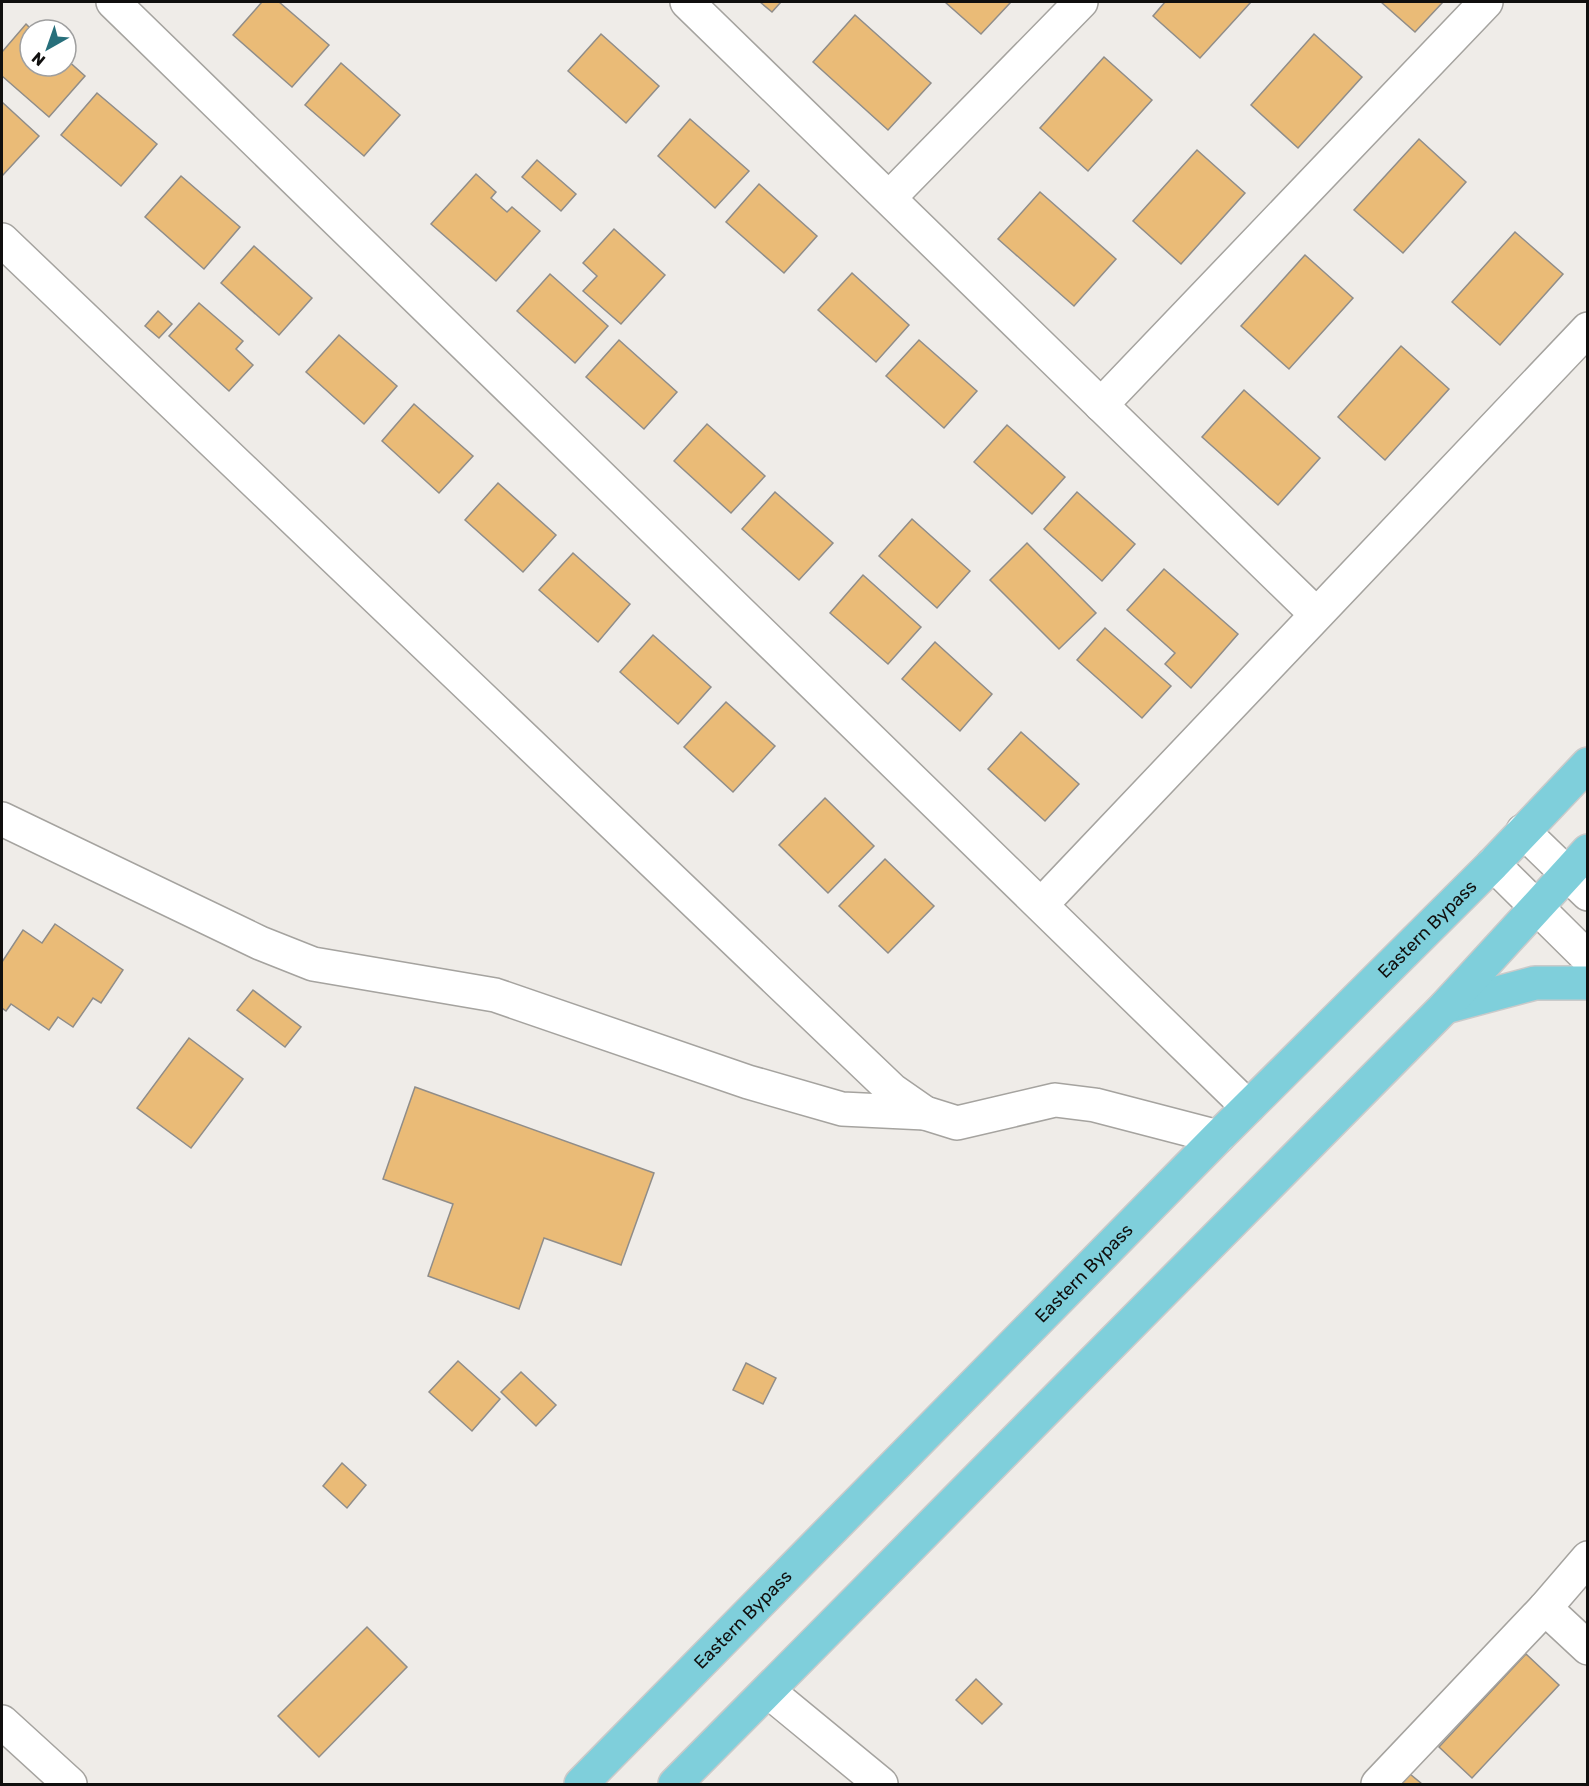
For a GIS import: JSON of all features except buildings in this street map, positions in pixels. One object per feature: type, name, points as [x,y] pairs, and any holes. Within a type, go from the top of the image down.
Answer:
[{"type":"main road","name":"Eastern Bypass","points":[[581,1785],[1218,1137],[1493,864],[1587,764]]},
{"type":"main road","points":[[675,1785],[1445,1007],[1537,905],[1580,872]]},
{"type":"main road","points":[[1445,1007],[1535,983],[1587,983]]},
{"type":"street","points":[[112,2],[1248,1107]]},
{"type":"street","points":[[687,2],[1316,614]]},
{"type":"street","points":[[889,198],[1082,2]]},
{"type":"street","points":[[1101,405],[1486,2]]},
{"type":"street","points":[[2,240],[892,1090],[924,1113]]},
{"type":"street","points":[[1041,905],[1587,328]]},
{"type":"street","points":[[2,819],[260,943],[313,964],[495,995],[748,1082],[842,1109],[924,1113],[957,1123],[1055,1101],[1095,1105],[1218,1137]]},
{"type":"street","points":[[1523,831],[1580,872]]},
{"type":"street","points":[[1493,864],[1537,905],[1587,958]]},
{"type":"street","points":[[1378,1785],[1545,1608],[1587,1558]]},
{"type":"street","points":[[1545,1608],[1587,1648]]},
{"type":"street","points":[[768,1691],[880,1785]]},
{"type":"street","points":[[2,1722],[70,1785]]}]
